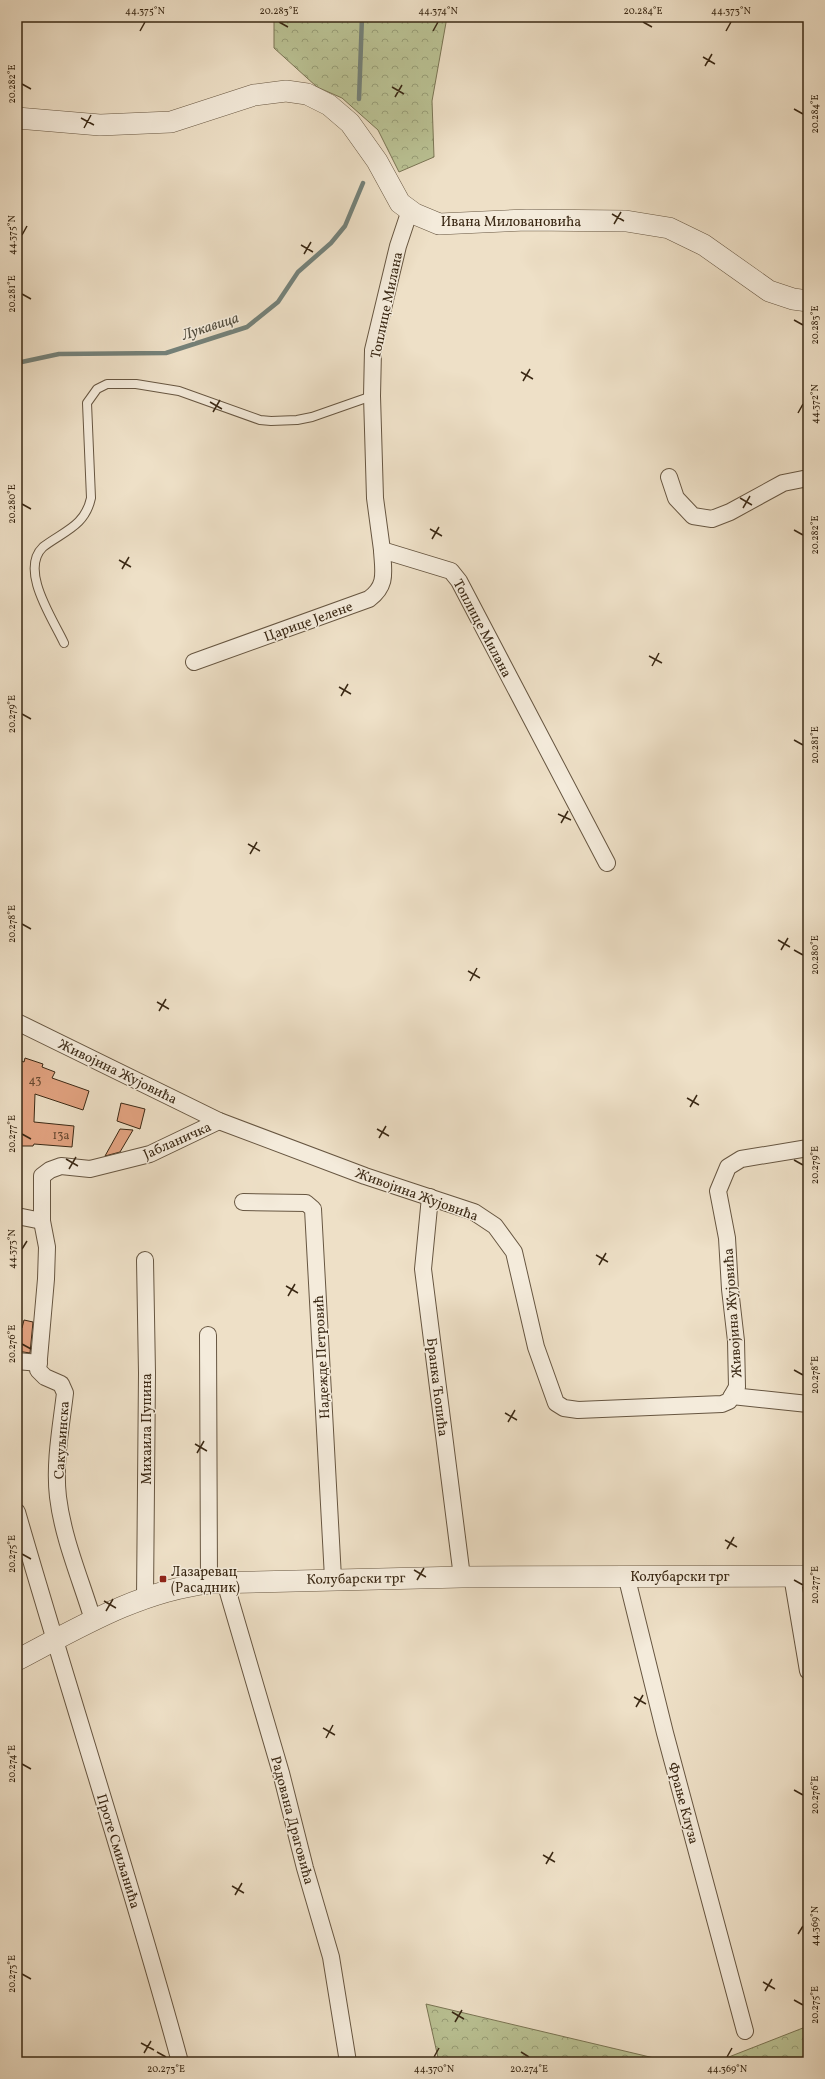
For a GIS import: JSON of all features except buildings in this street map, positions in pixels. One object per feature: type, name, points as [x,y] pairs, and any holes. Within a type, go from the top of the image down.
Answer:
[{"type":"street","name":"Ивана Миловановића","points":[[17,118],[100,125],[171,122],[254,95],[286,91],[307,94],[329,105],[350,123],[377,161],[400,203],[410,210],[439,224],[526,220],[618,221],[669,228],[704,245],[769,292],[793,299],[808,301]]},
{"type":"street","name":"Топлице Милана","points":[[410,210],[398,246],[373,350],[372,396],[375,498],[382,550],[451,570],[459,581],[607,864]]},
{"type":"street","points":[[669,477],[676,498],[693,516],[712,519],[730,512],[783,483],[808,478]]},
{"type":"street","name":"Царице Јелене","points":[[194,662],[369,599],[378,593],[383,584],[382,550]]},
{"type":"street","name":"Живојина Жујовића","points":[[17,1022],[219,1121],[365,1176],[474,1212],[495,1226],[514,1252],[536,1347],[556,1403],[564,1408],[578,1410],[722,1404],[729,1401],[737,1387],[736,1341],[730,1289],[727,1238],[718,1191],[728,1167],[741,1159],[808,1148]]},
{"type":"street","name":"Јабланичка","points":[[42,1222],[42,1176],[50,1170],[61,1166],[90,1169],[150,1154],[219,1121]]},
{"type":"street","name":"Бранка Ћопића","points":[[430,1197],[423,1269],[462,1577]]},
{"type":"street","name":"Надежде Петровић","points":[[243,1202],[306,1203],[313,1209],[333,1578]]},
{"type":"street","points":[[17,1216],[42,1222],[47,1246],[47,1272],[39,1363],[17,1361]]},
{"type":"street","name":"Михаила Пупина","points":[[145,1260],[147,1380],[145,1598]]},
{"type":"street","name":"Радована Драговића","points":[[208,1335],[217,1582],[280,1773],[305,1868],[331,1957],[348,2062]]},
{"type":"street","name":"Сакуљинска","points":[[39,1363],[38,1370],[45,1377],[61,1384],[65,1393],[57,1466],[58,1496],[63,1524],[93,1620]]},
{"type":"street","points":[[732,1396],[808,1404]]},
{"type":"street","name":"Проте Смиљанића","points":[[17,1512],[54,1641],[86,1739],[152,1961],[180,2062]]},
{"type":"street","name":"Колубарски трг","points":[[17,1660],[93,1620],[145,1598],[180,1587],[217,1582],[333,1578],[626,1575],[800,1576]]},
{"type":"street","name":"Фрање Клуза","points":[[626,1575],[665,1733],[745,2031]]},
{"type":"street","points":[[800,1576],[808,1672]]},
{"type":"lane","points":[[64,643],[39,590],[35,574],[35,561],[38,551],[77,525],[89,506],[91,498],[87,403],[97,389],[113,383],[179,391],[260,420],[282,421],[312,417],[372,396]]},
{"type":"green space","points":[[274,17],[447,17],[432,101],[434,157],[399,172],[378,130],[342,98],[317,87],[274,48]]},
{"type":"green space","points":[[426,2004],[671,2062],[439,2062]]},
{"type":"green space","points":[[808,2026],[808,2062],[716,2062]]},
{"type":"waterway","name":"Лукавица","points":[[359,99],[362,17]]},
{"type":"waterway","name":"Лукавица","points":[[17,363],[59,354],[166,353],[247,327],[278,302],[298,272],[331,243],[345,226],[363,183]]},
{"type":"place","name":"Лазаревац (Расадник)","points":[[163,1579]]}]
